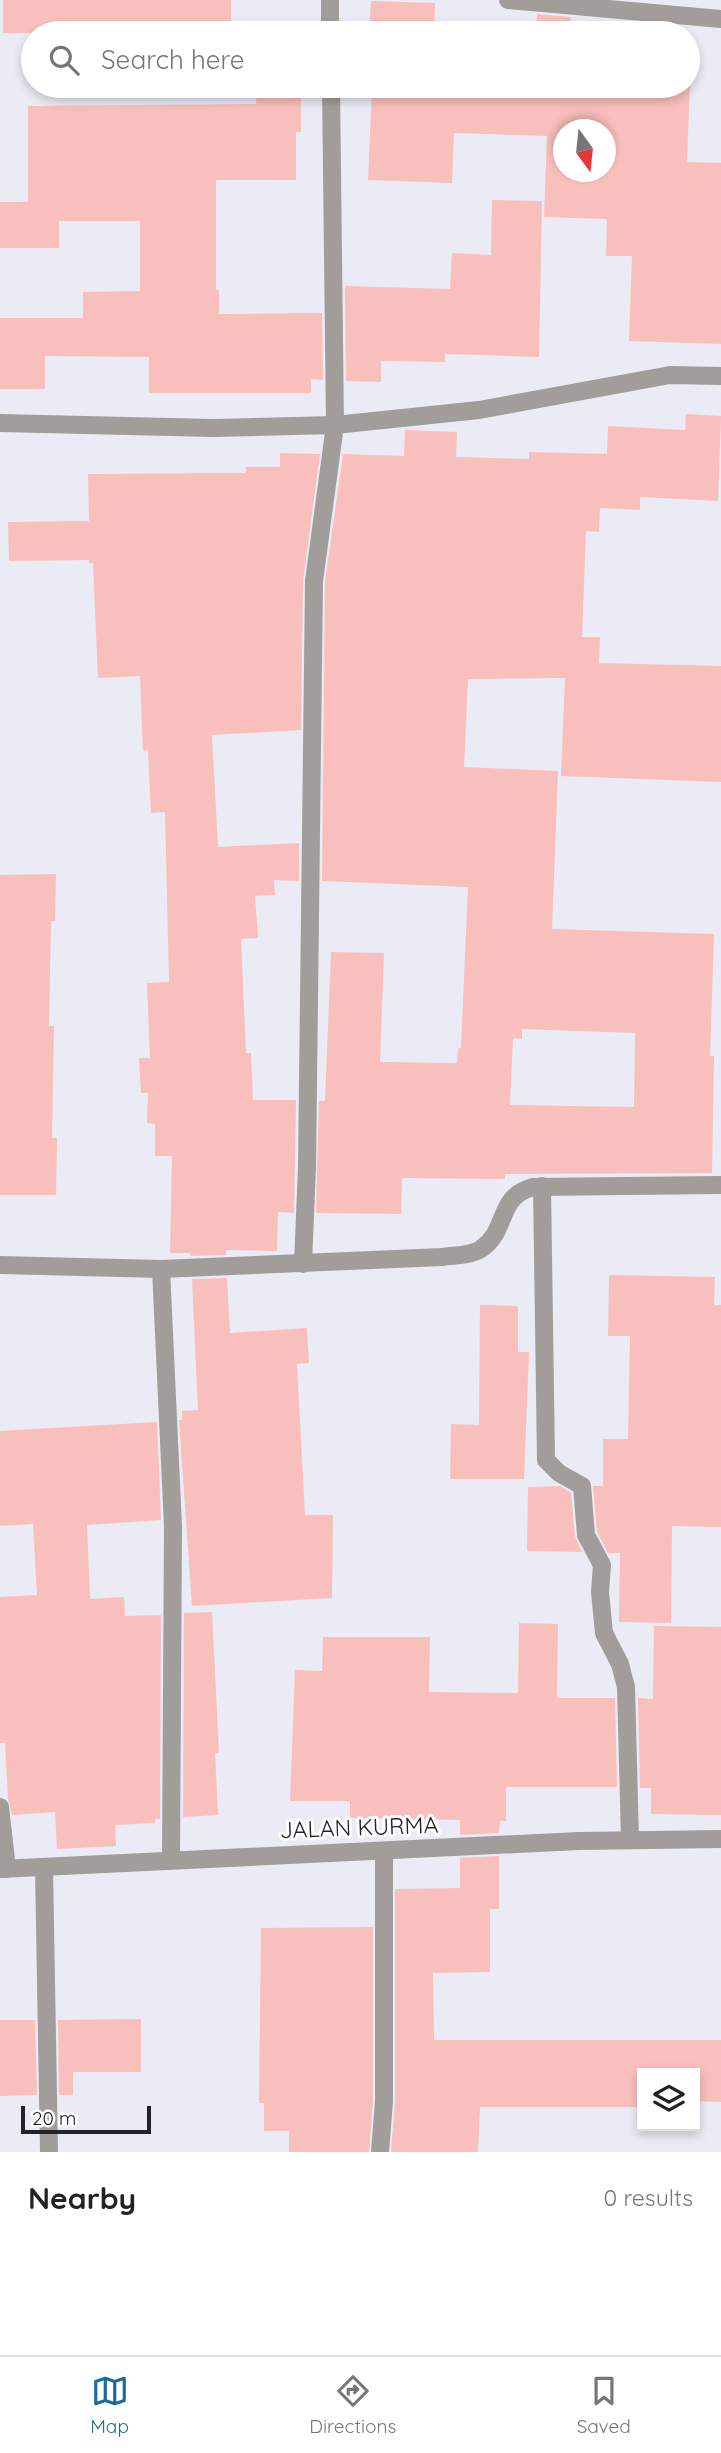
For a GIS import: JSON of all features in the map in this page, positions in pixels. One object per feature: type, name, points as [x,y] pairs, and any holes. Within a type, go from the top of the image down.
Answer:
[{"type":"street","points":[[330,0],[330,21]]},
{"type":"street","points":[[508,0],[721,19]]},
{"type":"street","points":[[303,1264],[307,1167],[314,581],[335,425],[331,98]]},
{"type":"street","points":[[0,423],[213,428],[335,425],[479,410],[670,375],[721,376]]},
{"type":"street","points":[[0,1265],[161,1269],[303,1264],[472,1253],[492,1238],[510,1199],[518,1191],[542,1186],[721,1185]]},
{"type":"street","points":[[542,1186],[545,1460],[582,1486],[586,1535],[602,1564],[600,1592],[604,1633],[620,1664],[626,1687],[630,1840]]},
{"type":"street","points":[[161,1269],[173,1526],[171,1860]]},
{"type":"street","points":[[0,1807],[3,1869]]},
{"type":"street","name":"JALAN KURMA","points":[[3,1869],[630,1840],[721,1839]]},
{"type":"street","points":[[380,2152],[384,2101],[384,1851]]},
{"type":"street","points":[[44,1868],[49,2152]]},
{"type":"building","points":[[3,0],[231,0],[231,21],[21,21],[21,33],[3,33]]},
{"type":"building","points":[[371,1],[435,3],[434,21],[370,21]]},
{"type":"building","points":[[537,14],[571,17],[571,21],[537,21]]},
{"type":"building","points":[[256,98],[301,98],[301,132],[296,132],[296,180],[216,180],[216,290],[219,290],[219,314],[322,313],[323,380],[311,379],[311,393],[149,393],[149,357],[45,356],[45,389],[0,389],[0,318],[83,318],[83,292],[140,291],[140,221],[59,221],[59,248],[0,248],[0,202],[28,202],[28,106],[256,104]]},
{"type":"building","points":[[372,98],[689,98],[687,162],[721,163],[721,344],[629,341],[632,256],[606,256],[607,219],[544,217],[547,136],[454,133],[452,183],[368,180]]},
{"type":"building","points":[[492,200],[542,201],[539,357],[445,354],[445,362],[381,361],[381,382],[346,381],[345,286],[450,289],[452,253],[491,255]]},
{"type":"building","points":[[686,414],[721,416],[718,501],[640,497],[640,510],[600,508],[599,532],[586,531],[582,637],[600,637],[599,663],[721,666],[721,782],[561,776],[565,678],[468,679],[464,767],[558,771],[552,929],[714,934],[710,1056],[714,1056],[712,1173],[505,1174],[505,1179],[402,1178],[401,1214],[316,1213],[319,1101],[325,1101],[331,952],[384,953],[380,1062],[457,1063],[458,1048],[461,1048],[468,887],[322,881],[325,582],[343,454],[404,456],[405,430],[457,432],[456,457],[529,459],[529,452],[607,454],[608,426],[685,430]],"holes":[[[522,1029],[635,1033],[634,1107],[510,1105],[513,1038],[522,1039]]]},
{"type":"building","points":[[280,453],[320,454],[303,581],[301,730],[212,735],[218,847],[299,843],[299,881],[274,880],[275,895],[255,896],[258,938],[241,939],[246,1053],[251,1053],[253,1100],[296,1100],[294,1213],[278,1212],[277,1251],[226,1250],[226,1255],[191,1256],[190,1253],[170,1253],[172,1156],[155,1156],[155,1124],[147,1123],[148,1093],[141,1093],[139,1058],[150,1058],[147,983],[169,982],[165,812],[151,813],[148,750],[143,751],[140,676],[98,678],[93,563],[89,563],[89,560],[9,561],[8,522],[89,521],[88,474],[246,473],[246,467],[280,467]]},
{"type":"building","points":[[56,874],[55,921],[51,921],[49,1026],[54,1026],[52,1138],[57,1138],[56,1195],[0,1195],[0,875]]},
{"type":"building","points":[[609,1275],[715,1277],[714,1305],[721,1305],[721,1527],[672,1526],[671,1623],[619,1622],[620,1553],[608,1553],[597,1532],[593,1486],[603,1486],[603,1439],[628,1439],[630,1336],[608,1336]]},
{"type":"building","points":[[227,1278],[230,1333],[307,1328],[309,1363],[297,1364],[305,1515],[333,1515],[332,1598],[192,1606],[179,1420],[182,1420],[182,1411],[198,1410],[192,1279]]},
{"type":"building","points":[[480,1305],[518,1306],[518,1352],[529,1352],[524,1479],[450,1479],[451,1424],[479,1425]]},
{"type":"building","points":[[157,1422],[161,1520],[87,1525],[90,1599],[124,1597],[125,1616],[161,1615],[160,1819],[155,1819],[155,1823],[115,1825],[116,1846],[57,1849],[55,1812],[12,1815],[8,1799],[5,1743],[0,1743],[0,1597],[37,1595],[33,1524],[0,1526],[0,1431]]},
{"type":"building","points":[[560,1486],[571,1493],[575,1536],[582,1552],[527,1551],[528,1487]]},
{"type":"building","points":[[212,1612],[219,1753],[215,1753],[218,1815],[183,1817],[184,1613]]},
{"type":"building","points":[[519,1623],[558,1624],[557,1698],[615,1698],[617,1787],[506,1787],[506,1821],[500,1821],[499,1833],[460,1835],[460,1820],[350,1818],[350,1801],[290,1801],[295,1670],[322,1671],[323,1637],[430,1637],[429,1692],[518,1693]]},
{"type":"building","points":[[654,1626],[721,1627],[721,1815],[651,1814],[651,1788],[640,1788],[638,1698],[653,1699]]},
{"type":"building","points":[[499,1856],[499,1909],[490,1909],[490,1972],[433,1973],[434,2040],[721,2040],[721,2102],[700,2101],[700,2068],[637,2068],[637,2107],[480,2107],[478,2152],[391,2152],[395,2101],[395,1889],[460,1888],[460,1858]]},
{"type":"building","points":[[373,1927],[373,2101],[369,2152],[289,2152],[289,2131],[264,2131],[264,2103],[259,2103],[261,1928]]},
{"type":"building","points":[[141,2019],[141,2072],[73,2072],[73,2095],[59,2095],[58,2020]]},
{"type":"building","points":[[0,2020],[35,2020],[37,2095],[0,2096]]}]
